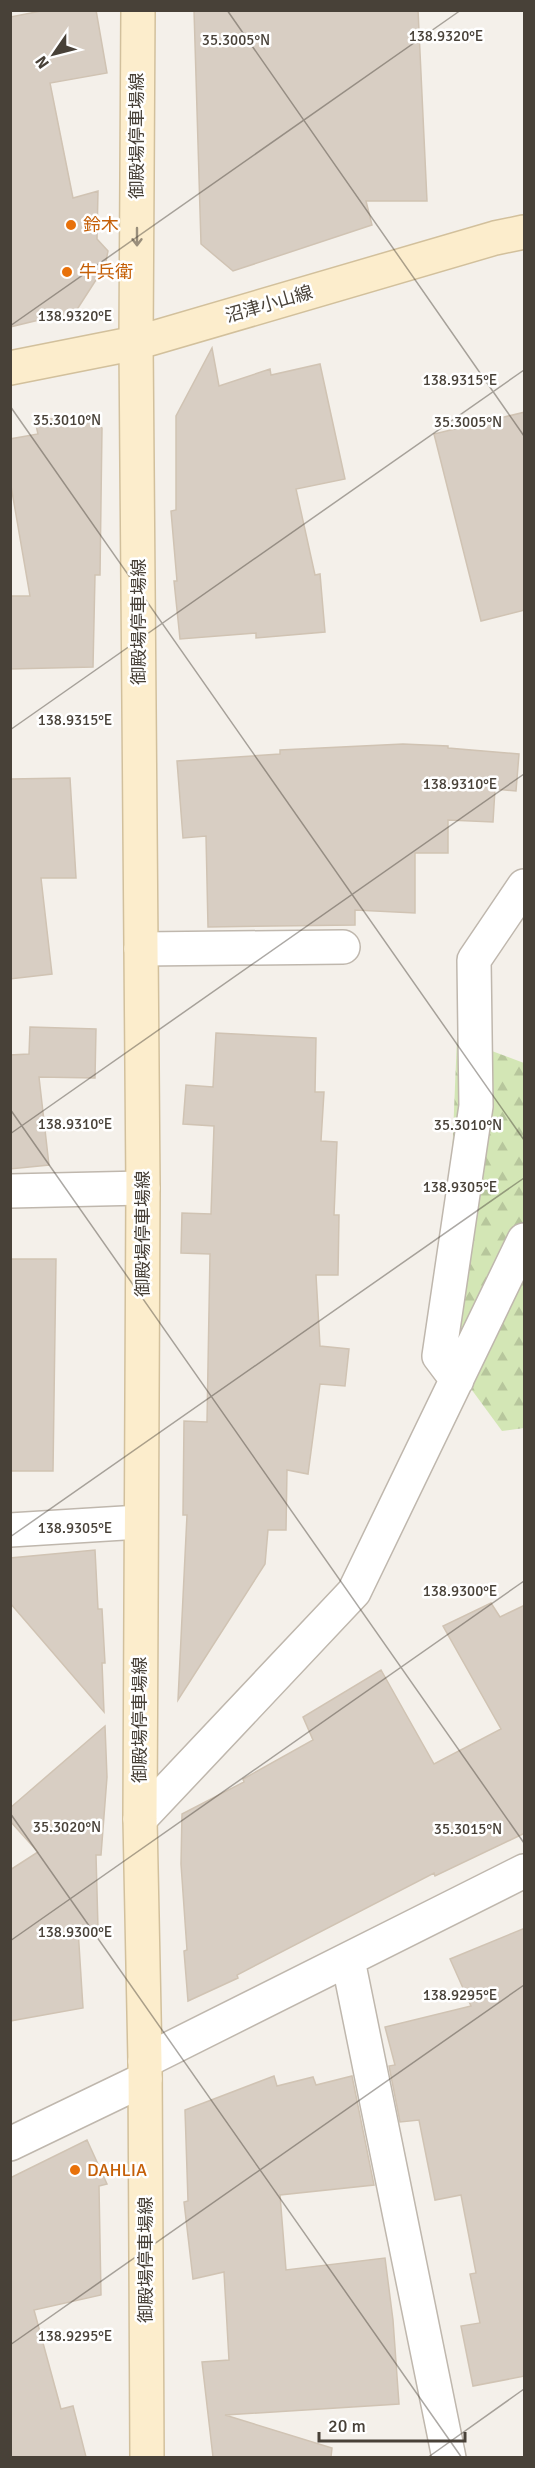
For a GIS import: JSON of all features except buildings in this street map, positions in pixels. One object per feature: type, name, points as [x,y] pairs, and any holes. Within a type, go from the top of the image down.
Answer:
[{"type":"main road","name":"御殿場停車場線","points":[[138,10],[136,343],[143,1188],[140,1819],[145,2070],[147,2457]]},
{"type":"main road","name":"沼津小山線","points":[[10,368],[136,343],[495,238],[525,232]]},
{"type":"street","points":[[456,1380],[440,1356],[476,1106],[474,960],[525,886]]},
{"type":"street","points":[[141,949],[343,947]]},
{"type":"street","points":[[10,1191],[143,1188]]},
{"type":"street","points":[[140,1819],[354,1592],[525,1240]]},
{"type":"street","points":[[10,1530],[140,1522]]},
{"type":"street","points":[[10,2144],[348,1960],[525,1871]]},
{"type":"street","points":[[348,1960],[449,2457]]},
{"type":"green space","points":[[457,1038],[524,1063],[524,1428],[502,1431],[444,1352]]},
{"type":"place","name":"鈴木","points":[[71,225]]},
{"type":"place","name":"牛兵衛","points":[[67,272]]},
{"type":"place","name":"DAHLIA","points":[[75,2170]]}]
